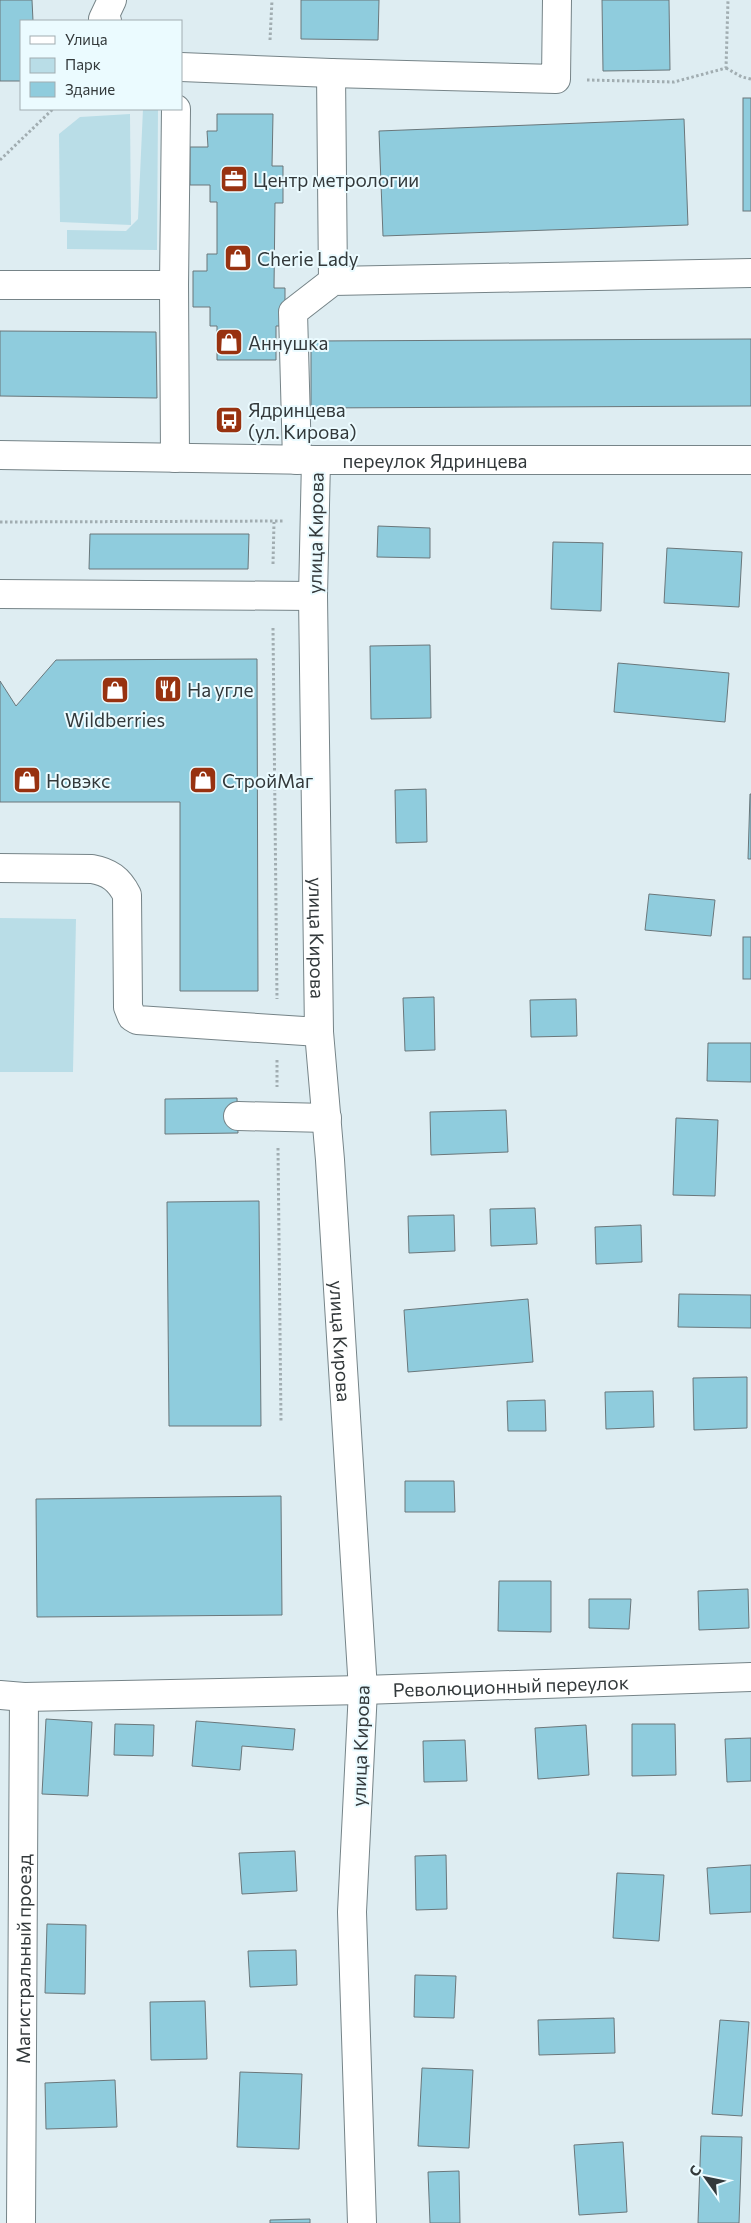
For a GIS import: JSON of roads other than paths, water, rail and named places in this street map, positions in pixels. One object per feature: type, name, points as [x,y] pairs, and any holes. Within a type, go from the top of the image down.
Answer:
[{"type":"street","points":[[105,20],[103,19],[112,0]]},
{"type":"street","points":[[182,67],[331,74],[556,79],[557,0]]},
{"type":"street","points":[[331,74],[333,281],[751,273]]},
{"type":"street","points":[[174,458],[176,110]]},
{"type":"street","name":"улица Кирова","points":[[333,281],[293,312],[306,460],[313,596],[319,1032],[327,1118],[363,1690],[352,1912],[362,2223]]},
{"type":"street","points":[[0,284],[174,285]]},
{"type":"street","name":"переулок Ядринцева","points":[[0,456],[306,460],[751,460]]},
{"type":"street","points":[[0,594],[313,596]]},
{"type":"street","points":[[0,868],[92,869],[115,877],[123,886],[127,895],[128,1007],[132,1017],[137,1020],[319,1032]]},
{"type":"street","points":[[238,1116],[327,1118]]},
{"type":"street","name":"Революционный переулок","points":[[12,1696],[363,1690],[751,1677]]},
{"type":"street","name":"Магистральный проезд","points":[[12,1696],[21,2223]]},
{"type":"place","name":"Центр метрологии","points":[[234,179]]},
{"type":"place","name":"Cherie Lady","points":[[238,258]]},
{"type":"place","name":"Аннушка","points":[[229,342]]},
{"type":"place","name":"Ядринцева (ул. Кирова)","points":[[229,420]]},
{"type":"place","name":"На угле","points":[[168,689]]},
{"type":"place","name":"Wildberries","points":[[115,690]]},
{"type":"place","name":"Новэкс","points":[[27,780]]},
{"type":"place","name":"СтройМаг","points":[[203,780]]}]
